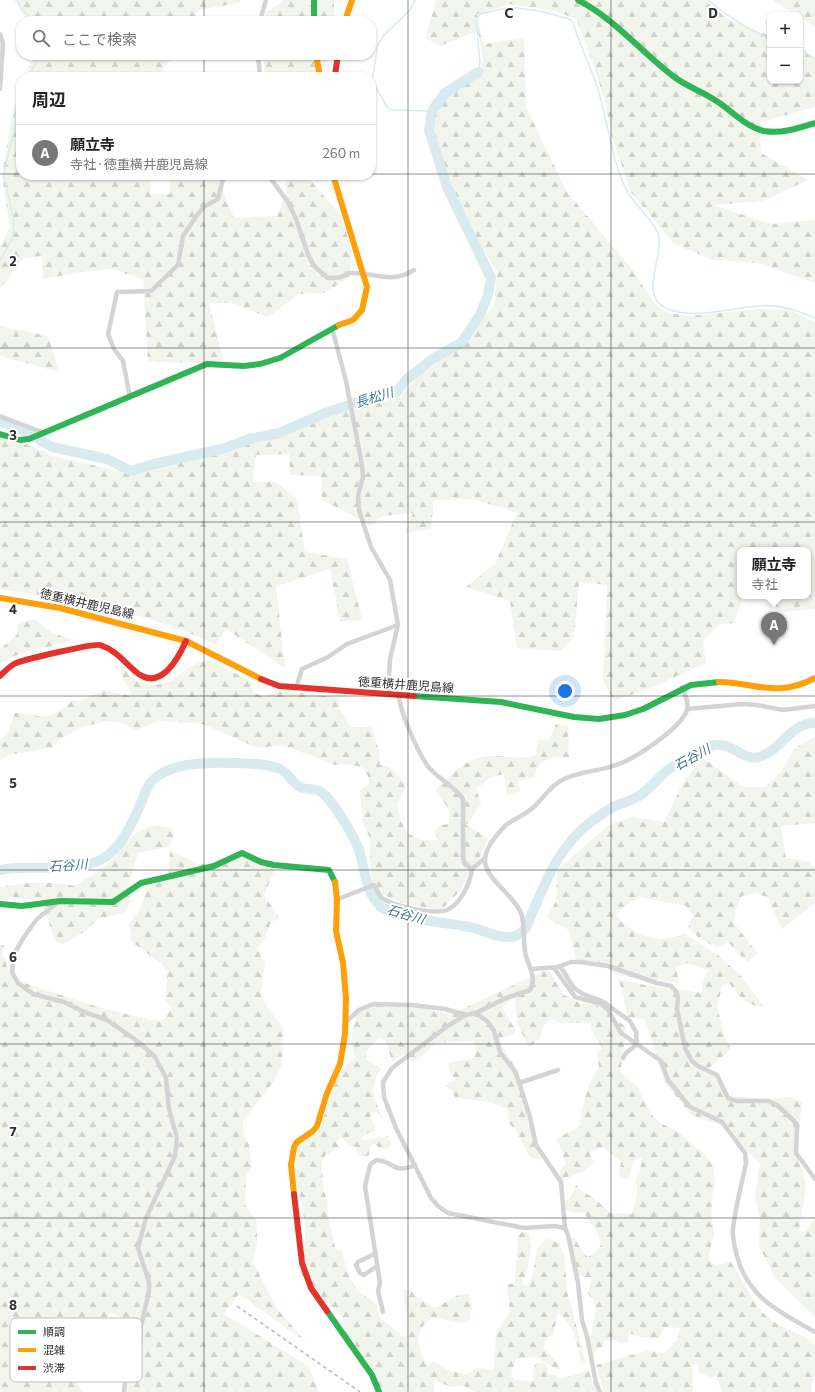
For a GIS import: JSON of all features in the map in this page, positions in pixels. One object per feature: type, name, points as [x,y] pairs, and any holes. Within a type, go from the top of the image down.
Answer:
[{"type":"street","points":[[261,16],[266,0]]},
{"type":"street","points":[[314,0],[314,16]]},
{"type":"street","points":[[347,16],[352,0]]},
{"type":"street","points":[[578,0],[611,20],[674,77],[717,102],[750,125],[765,131],[785,131],[815,123]]},
{"type":"street","points":[[0,34],[3,44],[0,89]]},
{"type":"street","points":[[258,60],[260,72]]},
{"type":"street","points":[[317,60],[319,72]]},
{"type":"street","points":[[335,72],[337,60]]},
{"type":"street","points":[[130,397],[123,361],[114,349],[108,334],[117,292],[151,291],[178,265],[183,236],[197,215],[206,206],[218,199],[223,180]]},
{"type":"street","points":[[272,180],[288,202],[296,219],[303,244],[315,267],[328,278],[340,277],[348,273],[364,274],[390,279],[404,276],[414,270]]},
{"type":"street","points":[[0,434],[20,440],[28,439],[130,397],[164,380],[207,364],[244,366],[260,364],[280,358],[332,328],[353,320],[362,310],[366,298],[367,287],[349,223],[335,180]]},
{"type":"street","points":[[332,328],[346,381],[362,471],[358,496],[359,510],[371,547],[390,580],[398,625],[390,659],[388,695]]},
{"type":"street","points":[[0,416],[42,434]]},
{"type":"street","name":"徳重横井鹿児島線","points":[[0,598],[60,608],[186,641],[262,680],[279,686],[501,702],[577,718],[601,719],[625,715],[650,706],[682,687],[709,682],[721,682],[756,688],[779,689],[795,687],[815,678]]},
{"type":"street","points":[[296,688],[302,669],[328,656],[347,644],[398,625]]},
{"type":"street","points":[[0,676],[14,664],[96,644],[108,647],[126,661],[138,674],[148,678],[158,678],[170,669],[179,657],[186,641]]},
{"type":"street","points":[[565,1228],[554,1226],[524,1228],[448,1213],[438,1206],[431,1198],[396,1128],[384,1097],[383,1082],[392,1068],[449,1025],[466,1015],[476,1013],[506,998],[530,990],[533,979],[532,969],[526,956],[521,913],[516,904],[491,877],[485,866],[484,859],[486,851],[503,828],[530,810],[554,785],[572,776],[618,765],[631,759],[645,751],[674,727],[684,718],[687,709],[687,698],[682,687]]},
{"type":"street","points":[[398,695],[399,702],[427,765],[458,791],[463,799],[463,858],[465,864],[472,869]]},
{"type":"street","points":[[687,709],[742,704],[783,710],[815,706]]},
{"type":"street","points":[[0,904],[22,906],[60,901],[113,902],[141,883],[182,872],[214,866],[242,853],[261,862],[274,865],[292,868],[310,867],[329,870],[334,876],[338,898],[336,932],[344,983],[347,1021],[342,1060],[329,1088],[316,1126],[312,1133],[302,1137],[295,1144],[291,1154],[291,1165],[302,1262],[311,1288],[372,1375],[379,1392]]},
{"type":"street","points":[[338,898],[364,887],[374,885],[382,897],[395,904],[440,911],[452,907],[457,902],[471,881],[472,869],[484,859]]},
{"type":"street","points":[[60,901],[37,919],[14,954],[12,972],[18,983],[34,994],[64,1002],[84,1012],[107,1020],[140,1043],[155,1057],[166,1078],[169,1109],[177,1138],[175,1156],[146,1218],[138,1248],[149,1282],[149,1291],[142,1322]]},
{"type":"street","points":[[532,969],[554,968],[571,962],[580,962],[608,966],[645,980],[671,986],[676,991],[682,1036],[685,1048],[692,1061],[698,1066],[716,1075],[728,1098],[736,1101],[768,1101],[777,1105],[794,1120],[797,1128],[796,1153],[815,1179]]},
{"type":"street","points":[[560,966],[574,988],[583,994],[602,1001],[630,1021],[636,1032],[637,1044]]},
{"type":"street","points":[[554,968],[575,997],[601,1004],[608,1010],[621,1033],[661,1061],[668,1080],[690,1107],[722,1122],[745,1153],[746,1163],[733,1229],[734,1244],[740,1270],[756,1293],[776,1309],[815,1332]]},
{"type":"street","points":[[347,1021],[359,1010],[373,1004],[412,1005],[445,1009],[466,1015]]},
{"type":"street","points":[[476,1013],[488,1022],[494,1031],[500,1052],[516,1074],[536,1145],[561,1182],[565,1228],[578,1283],[582,1320],[587,1336],[596,1383],[600,1392]]},
{"type":"street","points":[[623,1058],[626,1053],[637,1044]]},
{"type":"street","points":[[519,1083],[558,1070]]},
{"type":"street","points":[[384,1312],[378,1291],[380,1283],[378,1266],[365,1186],[370,1165],[376,1160],[383,1160],[398,1170],[406,1170],[415,1165]]},
{"type":"street","points":[[376,1253],[358,1262],[356,1265],[360,1273],[364,1275],[378,1266]]},
{"type":"street","points":[[124,1392],[125,1382]]},
{"type":"green space","points":[[14,0],[241,0],[239,3],[198,10],[196,16],[24,16]]},
{"type":"green space","points":[[282,0],[334,0],[334,16],[266,16],[266,12],[282,2]]},
{"type":"green space","points":[[436,0],[704,0],[728,19],[767,35],[767,84],[803,84],[803,52],[815,58],[815,107],[760,122],[761,153],[808,180],[763,201],[713,205],[771,224],[815,220],[815,283],[759,263],[712,260],[673,243],[631,192],[611,134],[605,100],[576,19],[556,11],[510,4],[477,14],[483,44],[524,38],[526,107],[567,192],[631,268],[654,303],[668,313],[690,316],[761,309],[790,310],[815,322],[815,609],[779,612],[772,599],[811,599],[811,547],[737,547],[737,599],[742,599],[734,623],[720,624],[703,641],[706,663],[648,689],[614,701],[603,681],[607,585],[579,582],[574,636],[561,651],[517,648],[510,601],[466,587],[495,564],[517,513],[473,499],[434,500],[431,529],[405,533],[413,513],[382,516],[370,527],[350,514],[322,500],[321,476],[290,475],[289,454],[256,455],[253,482],[277,482],[297,499],[305,552],[347,559],[362,620],[340,622],[330,569],[276,586],[285,668],[226,629],[216,645],[165,624],[138,616],[83,603],[0,589],[0,432],[52,456],[131,474],[253,442],[332,415],[400,397],[429,364],[462,347],[494,305],[497,271],[460,216],[425,125],[432,100],[480,75],[483,60],[478,31],[440,46],[426,38]]},
{"type":"green space","points":[[773,0],[815,0],[815,27],[803,20],[803,12],[791,12]]},
{"type":"green space","points":[[32,60],[171,60],[160,72],[27,72]]},
{"type":"green space","points":[[264,60],[328,60],[322,72],[264,72]]},
{"type":"green space","points":[[16,102],[16,180],[150,180],[150,194],[170,194],[170,180],[219,180],[234,218],[277,216],[287,192],[284,180],[310,180],[341,216],[352,252],[350,277],[324,293],[299,294],[268,317],[232,303],[209,303],[223,360],[201,363],[148,362],[143,279],[111,269],[81,272],[43,279],[42,256],[23,258],[0,289],[0,246],[10,227],[2,176],[13,109]]},
{"type":"green space","points":[[0,326],[48,336],[59,372],[0,356]]},
{"type":"green space","points":[[34,619],[52,633],[73,640],[14,656],[0,664],[0,649],[17,635],[18,624]]},
{"type":"green space","points":[[210,660],[250,681],[253,692],[264,697],[278,690],[339,698],[339,709],[350,727],[372,727],[379,751],[380,765],[390,767],[404,782],[406,788],[397,804],[401,821],[408,832],[420,839],[437,840],[435,830],[441,825],[449,824],[449,809],[435,790],[454,772],[467,763],[483,757],[492,756],[520,758],[536,755],[538,741],[550,738],[556,724],[568,726],[569,757],[551,758],[542,762],[536,770],[535,777],[518,782],[520,791],[507,795],[504,774],[491,777],[476,789],[481,804],[466,825],[488,838],[478,862],[471,866],[461,890],[443,908],[434,909],[402,903],[378,892],[372,883],[370,838],[363,823],[360,791],[369,783],[368,776],[362,767],[347,764],[334,765],[282,745],[257,748],[203,724],[159,721],[136,730],[122,723],[109,721],[81,727],[61,739],[52,748],[8,755],[0,761],[0,739],[7,735],[15,713],[42,717],[52,715],[73,700],[81,701],[104,690],[131,696],[129,688],[122,679],[121,664],[135,680],[145,684],[157,685],[172,680],[194,665]]},
{"type":"green space","points":[[815,736],[815,823],[781,826],[786,858],[807,861],[815,868],[815,903],[782,929],[767,897],[756,893],[742,896],[736,909],[734,923],[758,954],[747,962],[728,942],[717,948],[698,937],[688,928],[693,916],[686,906],[641,897],[627,904],[616,914],[629,927],[647,936],[667,939],[684,933],[718,955],[741,976],[764,1007],[748,1003],[729,983],[722,986],[717,1007],[725,1037],[731,1049],[708,1069],[718,1074],[729,1096],[773,1099],[790,1097],[802,1102],[797,1156],[803,1173],[806,1189],[799,1230],[805,1232],[815,1217],[815,1317],[776,1279],[759,1246],[760,1219],[755,1195],[760,1163],[722,1126],[691,1115],[664,1081],[645,1019],[628,1018],[619,979],[645,985],[702,993],[702,984],[708,970],[688,963],[676,968],[679,983],[616,975],[606,967],[576,960],[569,930],[547,918],[556,901],[557,870],[609,825],[632,817],[664,822],[683,783],[703,758],[743,787],[765,787],[781,772],[794,749]]},
{"type":"green space","points":[[153,826],[173,828],[173,840],[167,847],[138,853],[128,885],[131,901],[124,913],[97,919],[87,930],[64,944],[56,942],[41,900],[0,899],[0,888],[19,884],[38,883],[75,886],[107,865],[134,835]]},
{"type":"green space","points":[[170,851],[198,864],[209,864],[229,856],[241,855],[276,867],[264,895],[279,918],[271,922],[264,940],[257,949],[265,964],[261,991],[264,1003],[283,1028],[282,1065],[274,1081],[243,1121],[243,1132],[249,1145],[252,1168],[246,1176],[245,1205],[257,1221],[257,1241],[253,1262],[277,1309],[306,1342],[239,1294],[224,1314],[308,1366],[319,1392],[125,1392],[124,1382],[142,1382],[142,1318],[125,1318],[110,1313],[107,1318],[10,1318],[10,1382],[77,1382],[82,1392],[0,1392],[0,945],[4,945],[2,955],[6,961],[7,969],[24,983],[101,1008],[152,1020],[164,1020],[172,1008],[166,1001],[167,973],[163,965],[132,942],[129,925],[142,906],[146,890],[169,871]]},
{"type":"green space","points":[[548,969],[564,995],[580,1003],[598,1006],[626,1027],[621,1073],[638,1087],[650,1113],[660,1123],[678,1132],[713,1164],[715,1181],[711,1210],[714,1234],[708,1259],[715,1265],[731,1262],[750,1295],[768,1317],[779,1325],[806,1338],[815,1345],[815,1370],[811,1392],[722,1392],[716,1375],[711,1378],[699,1372],[698,1363],[692,1365],[693,1392],[604,1392],[596,1365],[646,1351],[664,1353],[677,1340],[680,1328],[665,1327],[658,1339],[640,1337],[630,1333],[627,1343],[605,1340],[602,1347],[597,1348],[593,1358],[590,1340],[595,1314],[595,1304],[588,1293],[592,1277],[583,1277],[577,1274],[570,1240],[574,1237],[582,1251],[588,1257],[597,1251],[601,1245],[598,1234],[584,1213],[570,1212],[564,1208],[563,1203],[570,1198],[576,1185],[582,1192],[593,1197],[610,1213],[632,1214],[637,1193],[636,1181],[642,1158],[634,1160],[628,1179],[619,1177],[621,1161],[603,1147],[589,1153],[594,1162],[584,1171],[559,1180],[560,1171],[566,1164],[561,1148],[556,1139],[580,1126],[586,1095],[595,1072],[599,1067],[597,1053],[602,1049],[592,1031],[591,1023],[560,1023],[553,1019],[543,1026],[541,1038],[529,1047],[517,1023],[515,997],[502,1007],[516,1031],[512,1035],[501,1038],[501,1045],[518,1070],[517,1083],[524,1101],[535,1147],[541,1159],[532,1158],[528,1154],[518,1134],[509,1123],[508,1110],[491,1102],[456,1098],[447,1086],[448,1083],[456,1080],[450,1072],[448,1063],[474,1058],[476,1051],[474,1041],[436,1043],[414,1063],[403,1054],[392,1062],[386,1041],[379,1037],[366,1052],[366,1059],[381,1069],[375,1082],[374,1094],[377,1106],[383,1119],[376,1112],[372,1113],[370,1117],[375,1125],[375,1131],[363,1135],[363,1140],[388,1136],[391,1145],[388,1149],[380,1148],[374,1144],[370,1146],[369,1155],[364,1157],[358,1155],[356,1147],[350,1146],[341,1137],[336,1143],[341,1149],[333,1151],[325,1156],[322,1163],[323,1190],[327,1199],[328,1216],[335,1248],[342,1251],[350,1278],[353,1283],[361,1293],[376,1304],[379,1317],[405,1338],[407,1324],[403,1290],[411,1290],[414,1295],[435,1308],[460,1294],[469,1294],[472,1308],[469,1320],[460,1323],[433,1317],[425,1323],[420,1330],[419,1335],[419,1346],[428,1366],[432,1361],[449,1371],[467,1374],[477,1368],[494,1370],[496,1333],[510,1312],[507,1285],[515,1282],[518,1235],[523,1232],[529,1233],[531,1246],[530,1259],[521,1284],[527,1286],[532,1277],[537,1249],[546,1238],[559,1243],[564,1257],[569,1300],[586,1363],[581,1364],[575,1336],[569,1324],[558,1313],[553,1335],[547,1338],[543,1348],[556,1361],[561,1369],[556,1369],[537,1357],[516,1359],[511,1374],[514,1380],[533,1381],[533,1370],[536,1363],[546,1364],[549,1375],[556,1375],[560,1379],[588,1369],[597,1392],[475,1392],[464,1386],[451,1387],[434,1380],[434,1392],[378,1392],[375,1389],[376,1374],[368,1363],[343,1337],[344,1322],[342,1317],[306,1283],[301,1272],[301,1261],[305,1244],[305,1227],[302,1204],[295,1173],[294,1157],[299,1144],[319,1132],[334,1084],[341,1071],[355,1057],[351,1040],[356,1015],[371,1006],[388,1003],[452,1014]]},
{"type":"waterway","points":[[17,0],[28,16]]},
{"type":"waterway","points":[[376,56],[378,44],[384,35],[410,10],[415,0]]},
{"type":"waterway","points":[[708,0],[738,22],[767,38]]},
{"type":"waterway","points":[[478,72],[480,62],[476,20],[480,14],[510,7],[540,11],[572,20],[598,90],[620,175],[628,193],[658,233],[658,253],[653,286],[654,296],[660,304],[670,310],[692,313],[714,312],[759,306],[774,306],[795,310],[815,318]]},
{"type":"waterway","points":[[803,50],[815,59]]},
{"type":"waterway","points":[[30,72],[38,60]]},
{"type":"waterway","points":[[373,72],[375,60]]},
{"type":"waterway","name":"長松川","points":[[0,421],[26,432],[52,447],[107,459],[131,471],[150,465],[225,448],[249,439],[279,433],[325,413],[370,398],[396,393],[406,380],[432,359],[461,343],[480,315],[488,295],[491,278],[447,187],[429,130],[432,111],[445,93],[478,72]]},
{"type":"waterway","points":[[376,88],[388,108],[391,110],[432,111]]},
{"type":"waterway","points":[[0,261],[13,236],[14,221],[4,176],[15,127],[16,110]]},
{"type":"waterway","name":"石谷川","points":[[0,870],[12,868],[66,868],[91,864],[102,859],[121,842],[134,819],[146,789],[151,782],[159,775],[169,770],[180,766],[203,763],[264,765],[280,769],[302,788],[319,791],[331,802],[343,819],[357,844],[368,887],[371,894],[380,906],[387,910],[410,917],[474,928],[503,937],[512,937],[518,935],[526,928],[552,870],[569,843],[580,831],[599,816],[613,807],[640,796],[672,767],[710,746],[727,746],[747,756],[753,758],[759,757],[774,749],[799,727],[815,723]]},
{"type":"railway","points":[[237,1306],[360,1392]]},
{"type":"traffic: fast","points":[[314,0],[314,16]]},
{"type":"traffic: fast","points":[[578,0],[604,16],[673,76],[713,98],[751,126],[764,131],[777,132],[815,123]]},
{"type":"traffic: fast","points":[[0,434],[20,440],[29,439],[207,364],[244,366],[260,364],[280,358],[339,325]]},
{"type":"traffic: fast","points":[[414,696],[501,702],[574,717],[599,719],[625,715],[643,709],[691,685],[719,682]]},
{"type":"traffic: fast","points":[[0,904],[22,906],[60,901],[113,902],[141,883],[214,866],[242,853],[261,862],[274,865],[329,870],[335,882]]},
{"type":"traffic: fast","points":[[327,1311],[372,1375],[379,1392]]},
{"type":"traffic: slow","points":[[347,16],[352,0]]},
{"type":"traffic: slow","points":[[317,60],[319,72]]},
{"type":"traffic: slow","points":[[335,180],[367,287],[362,310],[353,320],[339,325]]},
{"type":"traffic: slow","points":[[0,598],[60,608],[186,641],[261,679]]},
{"type":"traffic: slow","points":[[719,682],[778,688],[802,684],[815,678]]},
{"type":"traffic: slow","points":[[294,1194],[291,1165],[294,1147],[297,1142],[313,1131],[317,1126],[327,1093],[340,1064],[345,1034],[346,999],[343,963],[336,931],[337,899],[335,882]]},
{"type":"traffic: jam","points":[[335,72],[337,60]]},
{"type":"traffic: jam","points":[[0,676],[12,665],[19,662],[72,649],[100,645],[111,650],[136,672],[145,677],[153,678],[160,676],[167,671],[173,664],[186,641]]},
{"type":"traffic: jam","points":[[261,679],[279,686],[414,696]]},
{"type":"traffic: jam","points":[[294,1194],[302,1263],[311,1288],[327,1311]]},
{"type":"place","name":"願立寺","points":[[774,645]]}]
